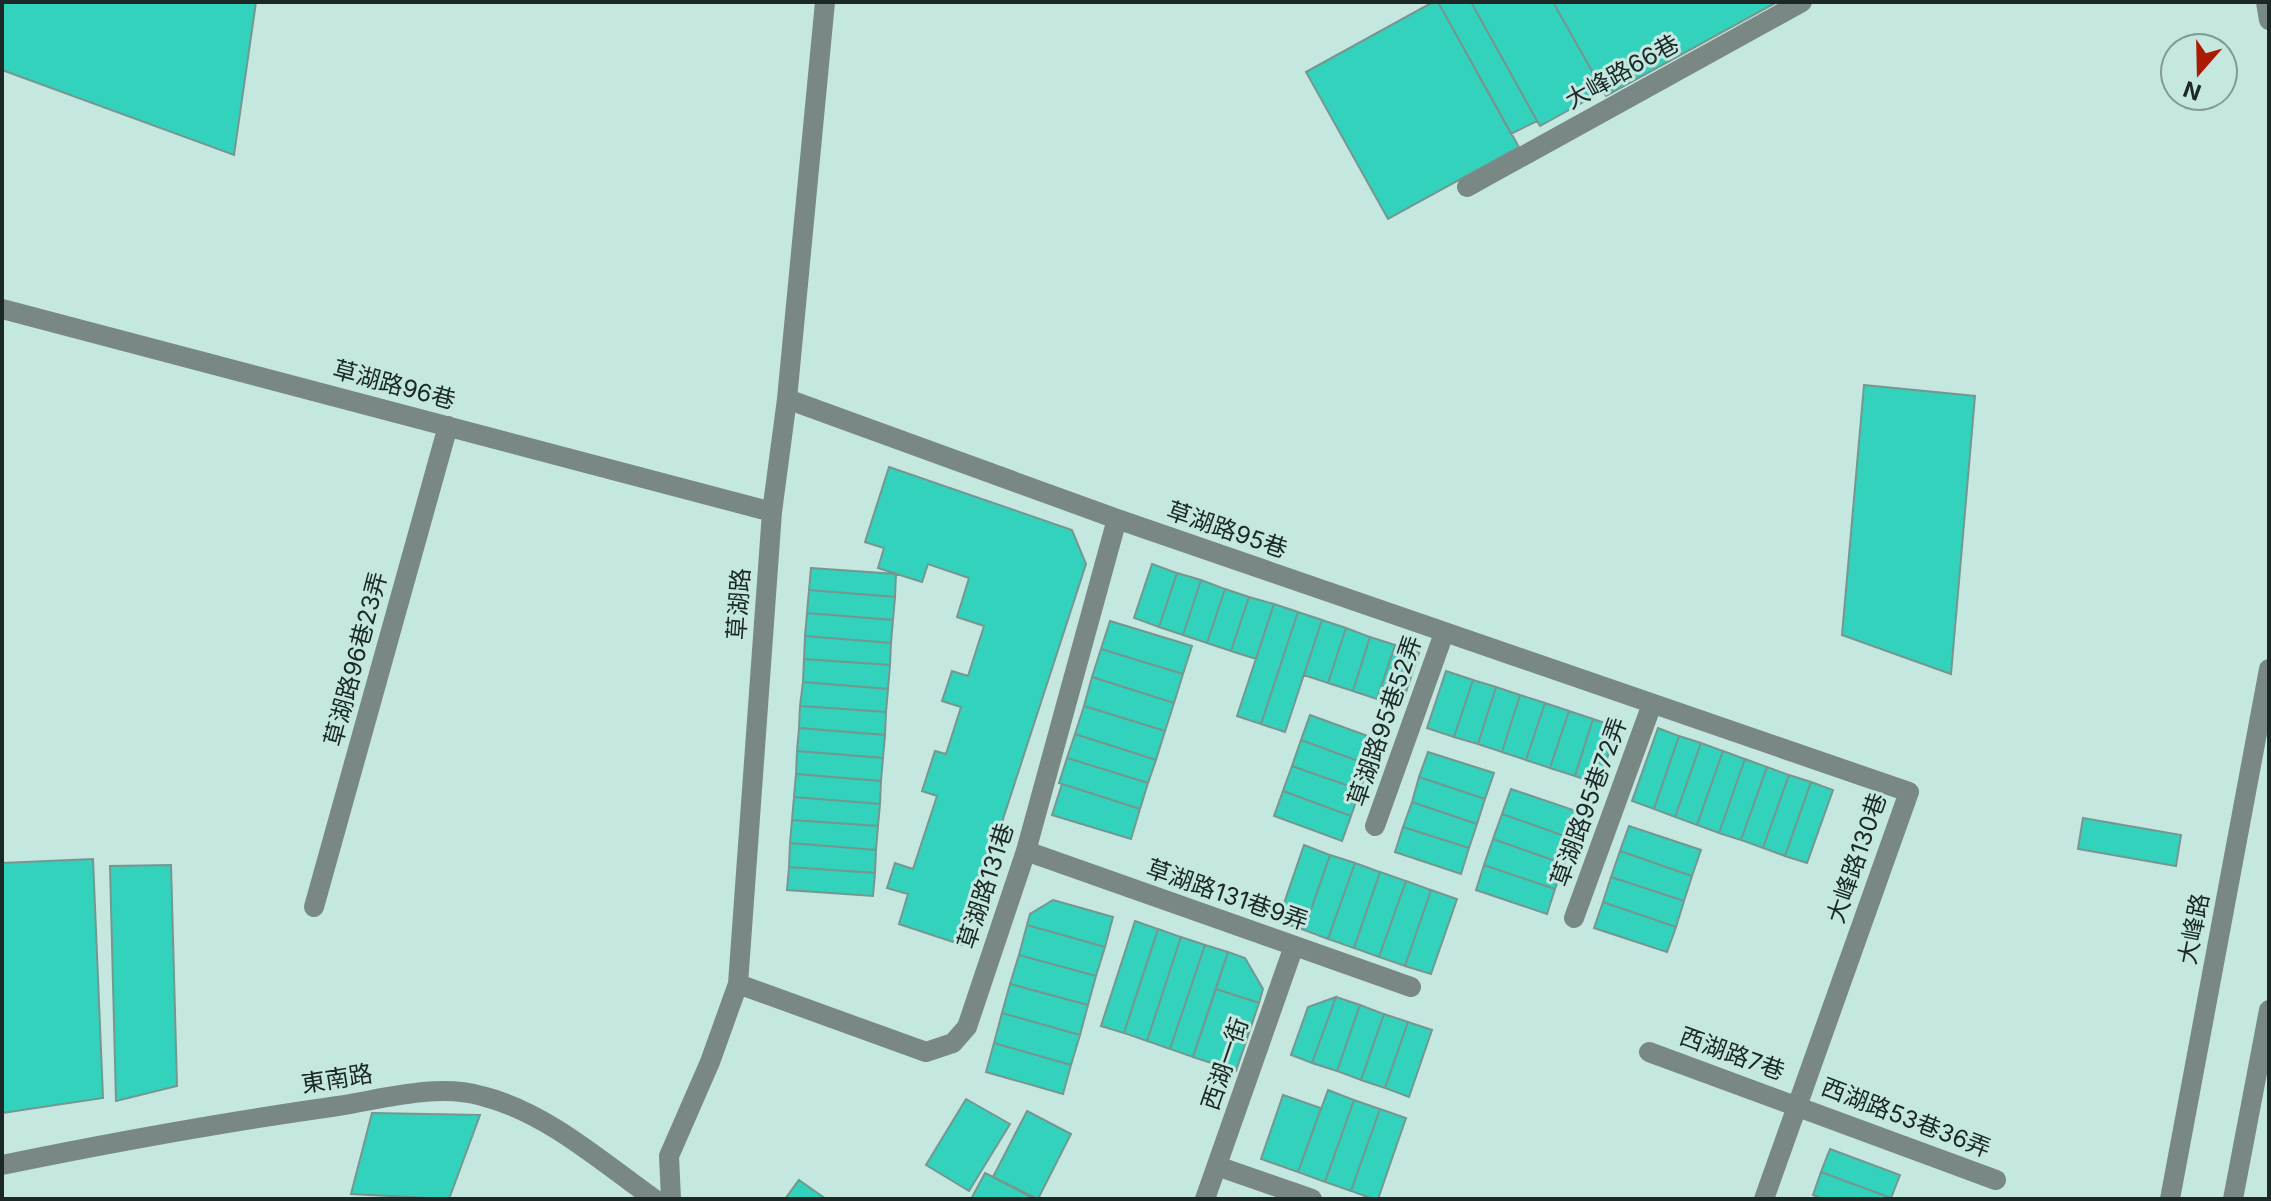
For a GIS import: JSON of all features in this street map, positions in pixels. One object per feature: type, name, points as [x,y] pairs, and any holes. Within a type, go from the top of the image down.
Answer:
[{"type":"street","name":"草湖路","points":[[671,1199],[669,1156],[710,1062],[738,984],[772,512],[787,399],[825,2]]},
{"type":"street","name":"大峰路66巷","points":[[1467,187],[1802,2]]},
{"type":"street","points":[[2266,2],[2269,20]]},
{"type":"street","name":"草湖路96巷","points":[[2,309],[772,512]]},
{"type":"street","name":"草湖路95巷","points":[[787,399],[1117,519],[1652,704]]},
{"type":"street","name":"草湖路96巷23弄","points":[[314,907],[448,426]]},
{"type":"street","name":"草湖路131巷","points":[[738,984],[926,1052],[953,1043],[967,1027],[1026,851],[1117,519]]},
{"type":"street","name":"草湖路95巷52弄","points":[[1375,826],[1444,633]]},
{"type":"street","name":"大峰路","points":[[2170,1199],[2269,669]]},
{"type":"street","name":"草湖路95巷72弄","points":[[1574,918],[1652,704]]},
{"type":"street","name":"大峰路130巷","points":[[1652,704],[1909,792],[1798,1106]]},
{"type":"street","name":"草湖路131巷9弄","points":[[1026,851],[1411,987]]},
{"type":"street","name":"西湖一街","points":[[1205,1199],[1294,946]]},
{"type":"street","points":[[2233,1199],[2269,1010]]},
{"type":"street","name":"西湖路7巷","points":[[1649,1052],[1798,1106]]},
{"type":"street","name":"東南路","points":[[2,1165],[176,1129],[433,1091],[483,1096],[520,1111],[566,1137],[654,1199]]},
{"type":"street","points":[[1764,1199],[1798,1106]]},
{"type":"street","name":"西湖路53巷36弄","points":[[1798,1106],[1996,1180]]},
{"type":"street","points":[[1217,1166],[1312,1199]]},
{"type":"building","points":[[2,2],[256,2],[234,155],[2,70]]},
{"type":"building","points":[[1438,2],[1519,147],[1388,219],[1306,72]]},
{"type":"building","points":[[1438,2],[1471,2],[1537,121],[1511,134]]},
{"type":"building","points":[[1471,2],[1553,2],[1603,91],[1540,126]]},
{"type":"building","points":[[1553,2],[1777,2],[1606,96]]},
{"type":"building","points":[[1864,385],[1975,396],[1951,674],[1842,635]]},
{"type":"building","points":[[889,467],[1072,530],[1086,564],[962,945],[899,924],[908,894],[887,888],[895,863],[913,869],[937,796],[922,791],[935,751],[946,754],[961,707],[942,701],[952,671],[968,676],[984,626],[957,617],[969,578],[928,564],[922,582],[878,568],[884,548],[865,542]]},
{"type":"building","points":[[1152,564],[1177,573],[1159,627],[1134,618]]},
{"type":"building","points":[[811,568],[896,574],[895,597],[809,590]]},
{"type":"building","points":[[1177,573],[1201,580],[1183,635],[1159,627]]},
{"type":"building","points":[[1201,580],[1225,589],[1207,643],[1183,635]]},
{"type":"building","points":[[1225,589],[1249,597],[1231,651],[1207,643]]},
{"type":"building","points":[[809,590],[895,597],[893,620],[807,613]]},
{"type":"building","points":[[1249,597],[1274,604],[1256,659],[1231,651]]},
{"type":"building","points":[[1274,604],[1298,612],[1261,724],[1237,716]]},
{"type":"building","points":[[1298,612],[1322,620],[1285,732],[1261,724]]},
{"type":"building","points":[[807,613],[893,620],[891,643],[805,636]]},
{"type":"building","points":[[1322,620],[1346,628],[1328,683],[1304,675]]},
{"type":"building","points":[[1110,621],[1192,646],[1183,674],[1101,649]]},
{"type":"building","points":[[1346,628],[1370,637],[1353,691],[1328,683]]},
{"type":"building","points":[[805,636],[891,643],[890,665],[804,659]]},
{"type":"building","points":[[1370,637],[1395,645],[1377,699],[1353,691]]},
{"type":"building","points":[[1395,645],[1419,653],[1401,707],[1377,699]]},
{"type":"building","points":[[1101,649],[1183,674],[1174,703],[1092,677]]},
{"type":"building","points":[[804,659],[890,665],[888,689],[803,682]]},
{"type":"building","points":[[1446,671],[1473,680],[1454,737],[1427,728]]},
{"type":"building","points":[[1092,677],[1174,703],[1165,731],[1084,706]]},
{"type":"building","points":[[1473,680],[1496,687],[1478,744],[1454,737]]},
{"type":"building","points":[[803,682],[888,689],[886,712],[800,706]]},
{"type":"building","points":[[1496,687],[1520,695],[1502,752],[1478,744]]},
{"type":"building","points":[[1520,695],[1545,703],[1526,760],[1502,752]]},
{"type":"building","points":[[1545,703],[1569,711],[1550,768],[1526,760]]},
{"type":"building","points":[[800,706],[886,712],[885,735],[799,728]]},
{"type":"building","points":[[1084,706],[1165,731],[1156,760],[1075,734]]},
{"type":"building","points":[[1569,711],[1593,719],[1575,776],[1550,768]]},
{"type":"building","points":[[1310,715],[1379,740],[1369,765],[1301,740]]},
{"type":"building","points":[[1593,719],[1617,727],[1599,784],[1575,776]]},
{"type":"building","points":[[799,728],[885,735],[883,758],[797,751]]},
{"type":"building","points":[[1658,728],[1679,736],[1654,809],[1632,801]]},
{"type":"building","points":[[1075,734],[1156,760],[1148,783],[1067,758]]},
{"type":"building","points":[[1679,736],[1701,743],[1675,817],[1654,809]]},
{"type":"building","points":[[1301,740],[1369,765],[1360,790],[1292,766]]},
{"type":"building","points":[[1701,743],[1723,751],[1697,825],[1675,817]]},
{"type":"building","points":[[797,751],[883,758],[881,781],[796,774]]},
{"type":"building","points":[[1723,751],[1745,759],[1719,833],[1697,825]]},
{"type":"building","points":[[1428,752],[1494,773],[1485,799],[1419,777]]},
{"type":"building","points":[[1067,758],[1148,783],[1140,809],[1059,783]]},
{"type":"building","points":[[1745,759],[1767,767],[1741,840],[1719,833]]},
{"type":"building","points":[[1292,766],[1360,790],[1351,816],[1283,791]]},
{"type":"building","points":[[1767,767],[1789,775],[1763,848],[1741,840]]},
{"type":"building","points":[[796,774],[881,781],[880,804],[794,797]]},
{"type":"building","points":[[1789,775],[1811,782],[1785,856],[1763,848]]},
{"type":"building","points":[[1419,777],[1485,799],[1477,824],[1412,802]]},
{"type":"building","points":[[1811,782],[1833,790],[1807,863],[1785,856]]},
{"type":"building","points":[[1062,784],[1140,809],[1131,839],[1052,815]]},
{"type":"building","points":[[1511,789],[1582,813],[1573,839],[1502,814]]},
{"type":"building","points":[[1283,791],[1351,816],[1342,841],[1274,816]]},
{"type":"building","points":[[794,797],[880,804],[878,826],[792,820]]},
{"type":"building","points":[[1412,802],[1477,824],[1469,848],[1403,827]]},
{"type":"building","points":[[1502,814],[1573,839],[1564,864],[1493,839]]},
{"type":"building","points":[[2083,818],[2181,835],[2176,866],[2078,849]]},
{"type":"building","points":[[792,820],[878,826],[876,850],[790,843]]},
{"type":"building","points":[[1629,826],[1701,850],[1692,876],[1620,851]]},
{"type":"building","points":[[1403,827],[1469,848],[1461,874],[1395,852]]},
{"type":"building","points":[[1493,839],[1564,864],[1555,889],[1484,865]]},
{"type":"building","points":[[790,843],[876,850],[875,873],[789,867]]},
{"type":"building","points":[[1304,845],[1330,855],[1304,930],[1278,921]]},
{"type":"building","points":[[1620,851],[1692,876],[1684,901],[1611,877]]},
{"type":"building","points":[[1330,855],[1355,863],[1328,939],[1304,930]]},
{"type":"building","points":[[93,859],[103,1098],[2,1113],[2,863]]},
{"type":"building","points":[[1355,863],[1380,872],[1354,948],[1328,939]]},
{"type":"building","points":[[171,865],[177,1086],[116,1101],[110,866]]},
{"type":"building","points":[[1484,865],[1555,889],[1547,914],[1476,890]]},
{"type":"building","points":[[789,867],[875,873],[873,896],[787,890]]},
{"type":"building","points":[[1380,872],[1406,881],[1379,957],[1354,948]]},
{"type":"building","points":[[1611,877],[1684,901],[1676,927],[1603,902]]},
{"type":"building","points":[[1406,881],[1431,890],[1405,966],[1379,957]]},
{"type":"building","points":[[1431,890],[1457,899],[1431,974],[1405,966]]},
{"type":"building","points":[[1053,900],[1113,917],[1105,947],[1027,925],[1030,914]]},
{"type":"building","points":[[1603,902],[1676,927],[1667,952],[1594,928]]},
{"type":"building","points":[[1135,921],[1158,929],[1124,1033],[1101,1026]]},
{"type":"building","points":[[1027,925],[1105,947],[1096,976],[1019,955]]},
{"type":"building","points":[[1158,929],[1181,937],[1147,1041],[1124,1033]]},
{"type":"building","points":[[1181,937],[1205,945],[1170,1049],[1147,1041]]},
{"type":"building","points":[[1205,945],[1228,952],[1193,1057],[1170,1049]]},
{"type":"building","points":[[1228,952],[1245,958],[1263,989],[1259,1003],[1216,989]]},
{"type":"building","points":[[1019,955],[1096,976],[1088,1005],[1010,984]]},
{"type":"building","points":[[1010,984],[1088,1005],[1080,1035],[1002,1013]]},
{"type":"building","points":[[1216,989],[1259,1003],[1236,1071],[1193,1057]]},
{"type":"building","points":[[1336,997],[1312,1063],[1291,1055],[1308,1007]]},
{"type":"building","points":[[1336,997],[1360,1005],[1337,1071],[1312,1063]]},
{"type":"building","points":[[1360,1005],[1384,1014],[1361,1080],[1337,1071]]},
{"type":"building","points":[[1002,1013],[1080,1035],[1071,1065],[994,1043]]},
{"type":"building","points":[[1384,1014],[1408,1022],[1385,1088],[1361,1080]]},
{"type":"building","points":[[1408,1022],[1432,1030],[1409,1097],[1385,1088]]},
{"type":"building","points":[[994,1043],[1071,1065],[1063,1094],[986,1072]]},
{"type":"building","points":[[1328,1090],[1354,1100],[1325,1182],[1298,1172]]},
{"type":"building","points":[[1283,1095],[1321,1108],[1298,1172],[1261,1159]]},
{"type":"building","points":[[966,1099],[1010,1124],[969,1191],[926,1165]]},
{"type":"building","points":[[1354,1100],[1380,1109],[1351,1191],[1325,1182]]},
{"type":"building","points":[[1380,1109],[1406,1118],[1378,1199],[1373,1199],[1351,1191]]},
{"type":"building","points":[[1027,1111],[1071,1134],[1038,1199],[993,1177]]},
{"type":"building","points":[[372,1113],[480,1115],[449,1199],[351,1194]]},
{"type":"building","points":[[1830,1149],[1900,1175],[1891,1198],[1821,1172]]},
{"type":"building","points":[[1821,1172],[1891,1199],[1823,1199],[1813,1195]]},
{"type":"building","points":[[985,1173],[993,1177],[1035,1199],[971,1199]]},
{"type":"building","points":[[799,1180],[826,1199],[785,1199]]}]
